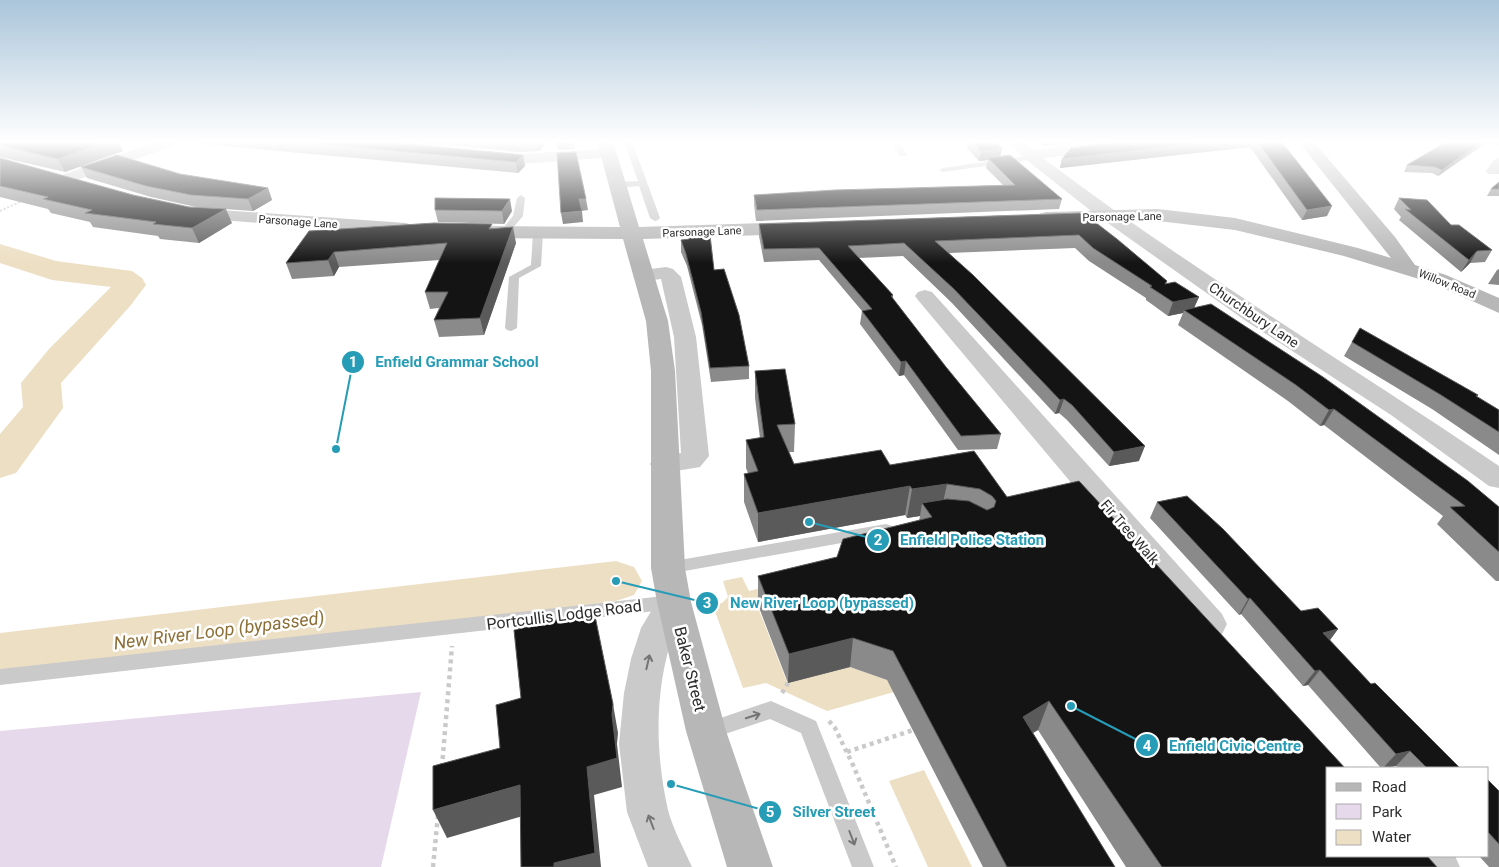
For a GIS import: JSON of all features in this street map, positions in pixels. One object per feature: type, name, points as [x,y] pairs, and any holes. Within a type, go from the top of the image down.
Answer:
[{"type":"street","name":"Baker Street","points":[[617,181],[643,274],[666,273],[671,277],[685,337],[676,370],[664,464],[671,585],[706,731],[750,867]]},
{"type":"street","name":"Churchbury Lane","points":[[1064,181],[1254,316],[1408,415],[1499,479]]},
{"type":"street","name":"Willow Road","points":[[1338,181],[1396,252],[1406,268],[1439,278],[1499,306]]},
{"type":"street","name":"Parsonage Lane","points":[[178,211],[230,217],[419,230]]},
{"type":"street","name":"Parsonage Lane","points":[[1028,219],[1111,216],[1181,217],[1235,224],[1406,268]]},
{"type":"street","name":"Parsonage Lane","points":[[456,231],[538,234],[818,228]]},
{"type":"street","points":[[1301,240],[1362,238],[1378,230]]},
{"type":"street","name":"Fir Tree Walk","points":[[925,296],[1086,492],[1228,645]]},
{"type":"street","points":[[670,867],[648,812],[638,744],[642,693],[649,659],[671,585]]},
{"type":"street","points":[[1427,857],[1438,867]]},
{"type":"lane","points":[[618,185],[642,183],[655,218]]},
{"type":"lane","points":[[504,233],[518,216],[521,198]]},
{"type":"lane","points":[[511,328],[514,276],[536,266],[538,234]]},
{"type":"lane","name":"Portcullis Lodge Road","points":[[0,677],[455,627],[671,585],[902,527]]},
{"type":"lane","points":[[706,731],[771,710],[809,727],[863,867]]},
{"type":"path","points":[[0,210],[27,198]]},
{"type":"path","points":[[441,774],[449,662],[455,627]]},
{"type":"path","points":[[782,694],[788,683]]},
{"type":"path","points":[[847,752],[913,730]]},
{"type":"path","points":[[433,867],[438,811]]},
{"type":"green space","points":[[421,692],[381,867],[0,867],[0,731]]},
{"type":"water","points":[[839,568],[833,586],[757,605],[787,682],[850,667],[887,680],[894,692],[827,711],[766,683],[743,688],[713,606],[722,603],[728,597],[723,581],[742,577],[749,591]]},
{"type":"water","points":[[924,770],[972,867],[928,867],[889,781]]},
{"type":"building","points":[[0,181],[84,181],[133,195],[189,207],[226,209],[192,228],[85,213],[92,210],[43,199],[48,197],[0,186]]},
{"type":"building","points":[[130,181],[227,181],[268,188],[248,199],[191,195]]},
{"type":"building","points":[[559,181],[582,181],[586,199],[579,199],[582,211],[561,213]]},
{"type":"building","points":[[1011,181],[1041,181],[1062,199],[757,210],[754,195],[835,190],[1015,185]]},
{"type":"building","points":[[1286,181],[1313,181],[1332,206],[1307,210]]},
{"type":"building","points":[[1499,182],[1499,189],[1491,189]]},
{"type":"building","points":[[435,198],[510,199],[502,211],[435,210]]},
{"type":"building","points":[[1399,198],[1427,200],[1451,225],[1459,225],[1492,250],[1477,251],[1469,260],[1405,209],[1411,210]]},
{"type":"building","points":[[1080,213],[1117,239],[1167,281],[1165,284],[1175,282],[1199,297],[1173,302],[1150,287],[1152,286],[1093,248],[1079,235],[935,241],[973,275],[1145,446],[1114,452],[1072,405],[1064,399],[1060,400],[954,289],[904,243],[848,246],[893,295],[891,296],[946,367],[1001,434],[961,436],[906,361],[901,362],[862,311],[872,309],[819,248],[764,249],[759,224]]},
{"type":"building","points":[[434,223],[492,224],[489,229],[513,227],[480,318],[434,320],[448,292],[425,292],[447,243],[334,252],[328,260],[286,263],[309,231]]},
{"type":"building","points":[[710,235],[714,270],[724,269],[739,315],[749,366],[710,368],[701,312],[681,240],[689,239],[689,236]]},
{"type":"building","points":[[1211,304],[1323,377],[1468,481],[1499,507],[1499,552],[1450,507],[1465,506],[1334,409],[1329,410],[1296,385],[1184,310]]},
{"type":"building","points":[[1360,328],[1478,395],[1476,396],[1499,410],[1499,432],[1352,342]]},
{"type":"building","points":[[785,369],[795,424],[777,425],[794,464],[881,450],[890,465],[974,451],[1007,497],[1079,481],[1344,767],[1326,767],[1326,857],[1428,857],[1437,867],[1162,867],[1049,701],[1023,717],[1115,867],[1007,867],[893,651],[853,638],[789,654],[758,576],[837,557],[843,539],[932,517],[922,503],[947,499],[969,501],[987,510],[994,507],[996,501],[992,496],[980,489],[947,484],[912,489],[910,486],[758,513],[744,474],[758,471],[746,440],[764,437],[755,371]]},
{"type":"building","points":[[1187,496],[1223,529],[1301,611],[1318,608],[1338,629],[1323,633],[1371,684],[1375,683],[1459,767],[1426,767],[1410,751],[1396,754],[1320,670],[1315,671],[1250,598],[1248,599],[1157,502]]},
{"type":"building","points":[[594,611],[613,704],[612,715],[617,758],[587,767],[595,853],[554,863],[554,867],[521,867],[520,785],[433,810],[433,766],[500,748],[496,705],[521,698],[514,630]]},
{"type":"building","points":[[1489,781],[1499,791],[1499,844],[1489,833]]},
{"type":"waterway","name":"New River Loop (bypassed)","points":[[0,253],[52,270],[121,278],[130,285],[62,357],[41,383],[43,408],[0,463]]},
{"type":"waterway","name":"New River Loop (bypassed)","points":[[0,657],[616,581]]},
{"type":"place","name":"Enfield Grammar School","points":[[336,449]]},
{"type":"place","name":"Enfield Police Station","points":[[809,522]]},
{"type":"place","name":"New River Loop (bypassed)","points":[[616,581]]},
{"type":"place","name":"Enfield Civic Centre","points":[[1071,706]]},
{"type":"place","name":"Silver Street","points":[[671,784]]}]
